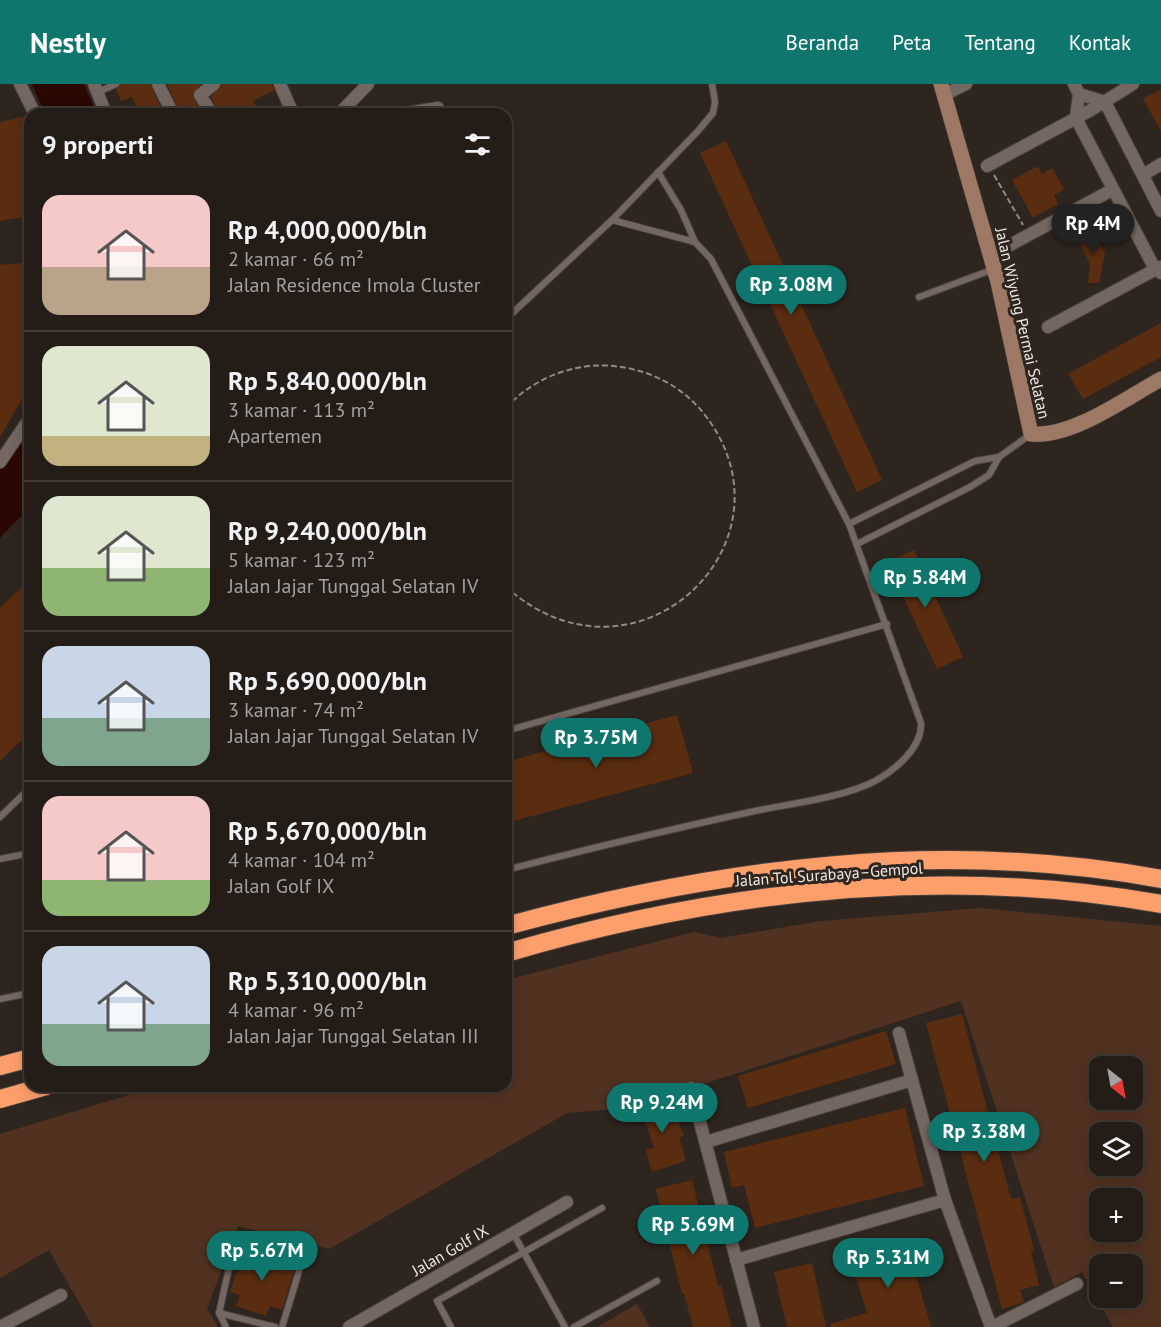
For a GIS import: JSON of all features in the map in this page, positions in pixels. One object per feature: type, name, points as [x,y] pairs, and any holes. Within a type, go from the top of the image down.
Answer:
[{"type":"highway","name":"Jalan Tol Surabaya–Gempol","points":[[512,925],[686,884],[886,860],[1011,860],[1080,865],[1161,879]]},
{"type":"highway","name":"Jalan Tol Surabaya–Gempol","points":[[512,951],[584,930],[660,913],[740,899],[807,892],[998,885],[1112,895],[1161,904]]},
{"type":"highway","points":[[0,1066],[24,1060]]},
{"type":"highway","points":[[0,1099],[25,1092]]},
{"type":"street","points":[[20,84],[31,108]]},
{"type":"street","points":[[158,84],[169,108]]},
{"type":"street","points":[[208,108],[200,95],[214,84]]},
{"type":"street","points":[[280,84],[290,108]]},
{"type":"street","points":[[345,108],[368,84]]},
{"type":"street","points":[[943,89],[966,84]]},
{"type":"street","points":[[987,165],[1105,102],[1133,84]]},
{"type":"street","points":[[96,88],[104,108]]},
{"type":"street","name":"Jalan Wiyung Permai Selatan","points":[[943,89],[994,269],[1031,434],[1054,433],[1072,427],[1161,379]]},
{"type":"street","points":[[1048,327],[1159,270],[1112,189],[1076,118],[1076,89],[1105,102],[1161,211]]},
{"type":"street","points":[[1143,174],[1161,164]]},
{"type":"street","points":[[1010,245],[1112,189]]},
{"type":"street","points":[[0,462],[24,427]]},
{"type":"street","points":[[899,1033],[945,1200],[991,1327],[1009,1323],[1077,1284]]},
{"type":"street","points":[[706,1142],[912,1080]]},
{"type":"street","points":[[691,1088],[754,1327]]},
{"type":"street","points":[[736,1260],[945,1200]]},
{"type":"street","name":"Jalan Golf IX","points":[[348,1327],[567,1202]]},
{"type":"street","points":[[0,1327],[61,1294]]},
{"type":"lane","points":[[96,88],[116,84]]},
{"type":"lane","points":[[512,313],[612,220],[713,113],[715,102],[712,84]]},
{"type":"lane","points":[[512,868],[619,840],[857,789],[893,769],[918,741],[921,732],[921,723],[887,624],[849,524],[711,259],[695,242],[681,210],[658,172]]},
{"type":"lane","points":[[612,220],[695,242]]},
{"type":"lane","points":[[919,297],[994,269]]},
{"type":"lane","points":[[857,544],[970,487],[989,475],[999,457],[1031,434]]},
{"type":"lane","points":[[849,524],[975,461],[999,457]]},
{"type":"lane","points":[[512,729],[887,624]]},
{"type":"lane","points":[[0,817],[24,795]]},
{"type":"lane","points":[[0,859],[24,854]]},
{"type":"lane","points":[[0,999],[24,994]]},
{"type":"lane","points":[[451,1327],[437,1301],[602,1208]]},
{"type":"lane","points":[[513,1233],[565,1327]]},
{"type":"lane","points":[[226,1327],[219,1313],[236,1241],[241,1236],[301,1252],[304,1256],[282,1327]]},
{"type":"lane","points":[[574,1327],[657,1281]]},
{"type":"lane","points":[[219,1313],[276,1327]]},
{"type":"path","points":[[987,165],[1029,235]]},
{"type":"path","points":[[512,403],[535,384],[558,373],[584,366],[618,366],[636,369],[660,378],[682,392],[701,410],[716,430],[731,471],[733,506],[729,530],[720,554],[707,575],[676,604],[647,620],[614,627],[572,625],[547,616],[525,604],[512,592]]},
{"type":"shaded area","points":[[32,84],[84,84],[94,108],[42,108]]},
{"type":"shaded area","points":[[24,439],[24,513],[0,538],[0,469]]},
{"type":"shaded area","points":[[981,908],[1161,926],[1161,1327],[1113,1327],[1102,1308],[1143,1308],[1143,1254],[1089,1254],[1089,1284],[1082,1272],[1054,1287],[961,1001],[629,1108],[567,1113],[329,1249],[238,1226],[207,1309],[218,1327],[93,1327],[49,1250],[0,1278],[0,1134],[138,1092],[512,1092],[512,978],[694,932],[721,938],[821,921]]},
{"type":"shaded area","points":[[637,1304],[650,1327],[597,1327]]},
{"type":"building","points":[[121,84],[150,84],[161,108],[137,108],[132,97],[121,101],[116,90]]},
{"type":"building","points":[[167,84],[201,84],[192,95],[199,108],[178,108]]},
{"type":"building","points":[[222,84],[272,84],[274,90],[253,101],[257,108],[217,108],[211,97]]},
{"type":"building","points":[[1161,89],[1161,131],[1143,99]]},
{"type":"building","points":[[24,117],[24,217],[0,221],[0,122]]},
{"type":"building","points":[[726,141],[882,480],[857,492],[700,153]]},
{"type":"building","points":[[1038,166],[1042,174],[1052,168],[1064,189],[1054,195],[1058,204],[1033,218],[1012,180]]},
{"type":"building","points":[[1088,225],[1105,253],[1099,283],[1088,283],[1090,264],[1079,242]]},
{"type":"building","points":[[24,263],[24,396],[0,437],[0,265]]},
{"type":"building","points":[[1161,323],[1161,357],[1083,399],[1068,374]]},
{"type":"building","points":[[914,550],[963,657],[937,669],[887,562]]},
{"type":"building","points":[[24,585],[24,738],[0,761],[0,608]]},
{"type":"building","points":[[677,715],[693,773],[512,821],[512,760]]},
{"type":"building","points":[[962,1014],[1011,1199],[1020,1197],[1034,1250],[1031,1251],[1039,1285],[1020,1290],[1024,1302],[1002,1309],[926,1023]]},
{"type":"building","points":[[886,1031],[896,1064],[748,1108],[738,1076]]},
{"type":"building","points":[[668,1097],[684,1136],[679,1137],[686,1161],[652,1172],[646,1150],[654,1148],[644,1118],[639,1120],[635,1107]]},
{"type":"building","points":[[905,1108],[924,1186],[755,1228],[744,1185],[732,1188],[724,1152]]},
{"type":"building","points":[[692,1180],[718,1286],[721,1285],[731,1327],[693,1327],[684,1293],[682,1294],[656,1189]]},
{"type":"building","points":[[905,1238],[931,1327],[831,1327],[830,1324],[867,1313],[849,1255]]},
{"type":"building","points":[[244,1250],[253,1253],[254,1250],[284,1261],[283,1264],[295,1268],[282,1310],[270,1306],[266,1316],[236,1306],[240,1295],[230,1292]]},
{"type":"building","points":[[812,1263],[826,1327],[787,1327],[774,1272]]}]
